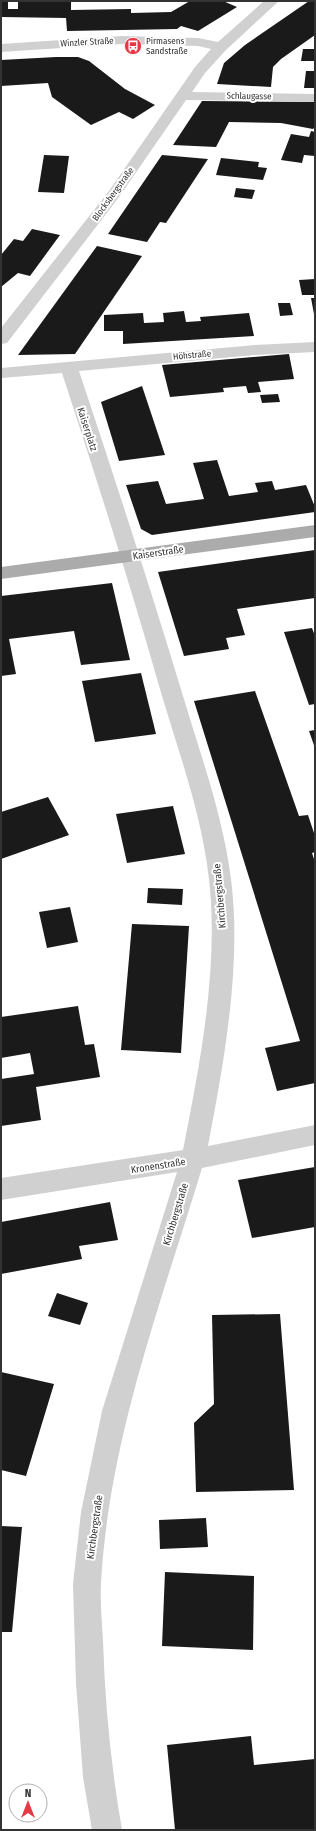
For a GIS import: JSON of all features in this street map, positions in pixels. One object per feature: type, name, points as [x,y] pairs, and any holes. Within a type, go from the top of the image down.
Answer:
[{"type":"main road","name":"Kaiserstraße","points":[[1,573],[315,531]]},
{"type":"street","name":"Blocksbergstraße","points":[[1,339],[114,194],[200,70],[250,18],[272,1]]},
{"type":"street","name":"Winzler Straße","points":[[1,48],[122,40],[198,42],[221,47]]},
{"type":"street","name":"Schlaugasse","points":[[183,96],[315,98]]},
{"type":"street","name":"Höhstraße","points":[[69,367],[255,350],[315,347]]},
{"type":"street","points":[[1,374],[69,367]]},
{"type":"street","name":"Kaiserplatz","points":[[69,367],[131,556]]},
{"type":"street","name":"Kirchbergstraße","points":[[107,1830],[98,1777],[90,1683],[87,1584],[95,1512],[115,1411],[193,1159],[210,1074],[219,995],[222,937],[220,880],[212,829],[131,556]]},
{"type":"street","name":"Kronenstraße","points":[[1,1190],[193,1159],[315,1135]]},
{"type":"building","points":[[1,1],[8,1],[8,9],[18,9],[18,1],[71,1],[71,10],[131,9],[131,13],[171,12],[190,1],[223,1],[237,7],[198,31],[181,26],[177,29],[67,31],[66,18],[1,17]]},
{"type":"building","points":[[309,1],[315,1],[315,35],[281,59],[273,67],[271,87],[217,84],[224,63],[245,45]]},
{"type":"building","points":[[303,49],[315,49],[315,61],[301,61]]},
{"type":"building","points":[[78,57],[89,61],[125,89],[155,105],[133,119],[119,112],[91,125],[52,97],[48,83],[1,86],[1,60]]},
{"type":"building","points":[[306,71],[315,71],[315,88],[304,88]]},
{"type":"building","points":[[202,101],[315,102],[315,127],[313,129],[281,123],[229,122],[216,147],[173,145]]},
{"type":"building","points":[[311,131],[315,132],[315,156],[304,155],[302,163],[281,160],[291,134],[309,137]]},
{"type":"building","points":[[44,155],[69,156],[64,193],[38,192]]},
{"type":"building","points":[[162,155],[208,159],[166,223],[160,222],[147,242],[108,234]]},
{"type":"building","points":[[221,158],[259,162],[258,167],[267,168],[263,180],[216,175]]},
{"type":"building","points":[[236,188],[255,190],[252,199],[234,197]]},
{"type":"building","points":[[32,229],[60,235],[30,276],[18,273],[1,287],[1,255],[14,239],[23,241]]},
{"type":"building","points":[[97,246],[142,256],[75,354],[18,355]]},
{"type":"building","points":[[315,279],[315,295],[302,295],[299,280]]},
{"type":"building","points":[[311,298],[315,298],[315,314],[314,314]]},
{"type":"building","points":[[278,303],[290,303],[293,315],[280,316]]},
{"type":"building","points":[[184,311],[186,322],[201,321],[200,317],[249,313],[254,336],[123,344],[123,331],[104,331],[104,315],[143,313],[144,323],[164,322],[163,313]]},
{"type":"building","points":[[289,354],[294,379],[258,382],[261,392],[248,393],[246,386],[223,388],[224,392],[170,397],[162,365]]},
{"type":"building","points":[[142,386],[165,455],[119,461],[101,402]]},
{"type":"building","points":[[278,394],[280,402],[262,403],[260,395]]},
{"type":"building","points":[[217,460],[229,496],[258,492],[255,483],[272,481],[275,490],[306,485],[315,507],[315,512],[152,535],[141,529],[126,485],[158,481],[166,504],[204,499],[193,463]]},
{"type":"building","points":[[315,550],[315,598],[237,609],[245,635],[226,638],[229,649],[184,656],[158,572]]},
{"type":"building","points":[[112,583],[130,660],[81,665],[74,631],[9,639],[16,674],[1,676],[1,596]]},
{"type":"building","points":[[312,628],[315,636],[315,704],[309,705],[284,632]]},
{"type":"building","points":[[141,673],[156,734],[95,742],[82,681]]},
{"type":"building","points":[[255,691],[299,816],[308,815],[315,836],[315,852],[312,853],[315,862],[315,1083],[277,1091],[265,1048],[300,1041],[194,701]]},
{"type":"building","points":[[315,730],[315,748],[309,731]]},
{"type":"building","points":[[48,797],[69,835],[1,859],[1,812]]},
{"type":"building","points":[[173,806],[185,854],[127,863],[116,814]]},
{"type":"building","points":[[148,888],[183,889],[182,905],[147,903]]},
{"type":"building","points":[[70,907],[78,942],[47,948],[39,912]]},
{"type":"building","points":[[132,924],[189,926],[181,1053],[121,1050]]},
{"type":"building","points":[[78,1006],[85,1045],[94,1044],[100,1077],[36,1087],[41,1120],[1,1126],[1,1079],[34,1074],[30,1053],[1,1058],[1,1017]]},
{"type":"building","points":[[315,1167],[315,1227],[252,1238],[238,1180]]},
{"type":"building","points":[[110,1202],[118,1240],[79,1246],[82,1259],[1,1274],[1,1222]]},
{"type":"building","points":[[57,1293],[88,1303],[80,1325],[48,1316]]},
{"type":"building","points":[[280,1314],[294,1490],[196,1492],[194,1423],[214,1404],[212,1315]]},
{"type":"building","points":[[1,1372],[54,1384],[26,1476],[1,1470]]},
{"type":"building","points":[[206,1518],[208,1547],[160,1549],[159,1520]]},
{"type":"building","points":[[1,1526],[22,1527],[12,1632],[1,1632]]},
{"type":"building","points":[[165,1572],[254,1576],[253,1650],[162,1646]]},
{"type":"building","points":[[251,1736],[254,1765],[315,1759],[315,1830],[175,1830],[167,1745]]},
{"type":"place","name":"Pirmasens Sandstraße","points":[[133,46]]}]
